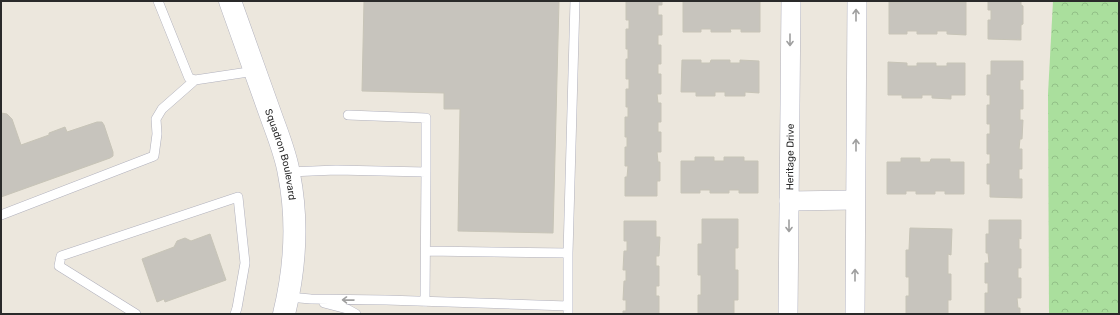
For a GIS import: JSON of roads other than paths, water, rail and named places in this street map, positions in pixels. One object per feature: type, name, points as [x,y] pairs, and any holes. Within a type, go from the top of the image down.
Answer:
[{"type":"street","name":"Squadron Boulevard","points":[[230,1],[289,172],[293,194],[294,218],[293,245],[286,306]]},
{"type":"street","name":"Heritage Drive","points":[[788,314],[791,1]]},
{"type":"street","points":[[855,314],[857,1]]},
{"type":"street","points":[[789,201],[855,200]]},
{"type":"lane","points":[[158,1],[189,78],[195,80],[255,72]]},
{"type":"lane","points":[[286,306],[311,299],[386,300],[511,304],[568,310],[568,253],[575,1]]},
{"type":"lane","points":[[1,215],[154,156],[157,134],[156,119],[162,109],[195,80]]},
{"type":"lane","points":[[348,115],[426,118],[425,302]]},
{"type":"lane","points":[[289,172],[336,170],[426,172]]},
{"type":"lane","points":[[136,314],[60,266],[61,256],[238,197],[245,263],[235,314]]},
{"type":"lane","points":[[426,251],[568,253]]},
{"type":"lane","points":[[311,299],[347,309],[356,314]]},
{"type":"lane","points":[[511,304],[511,314]]}]
